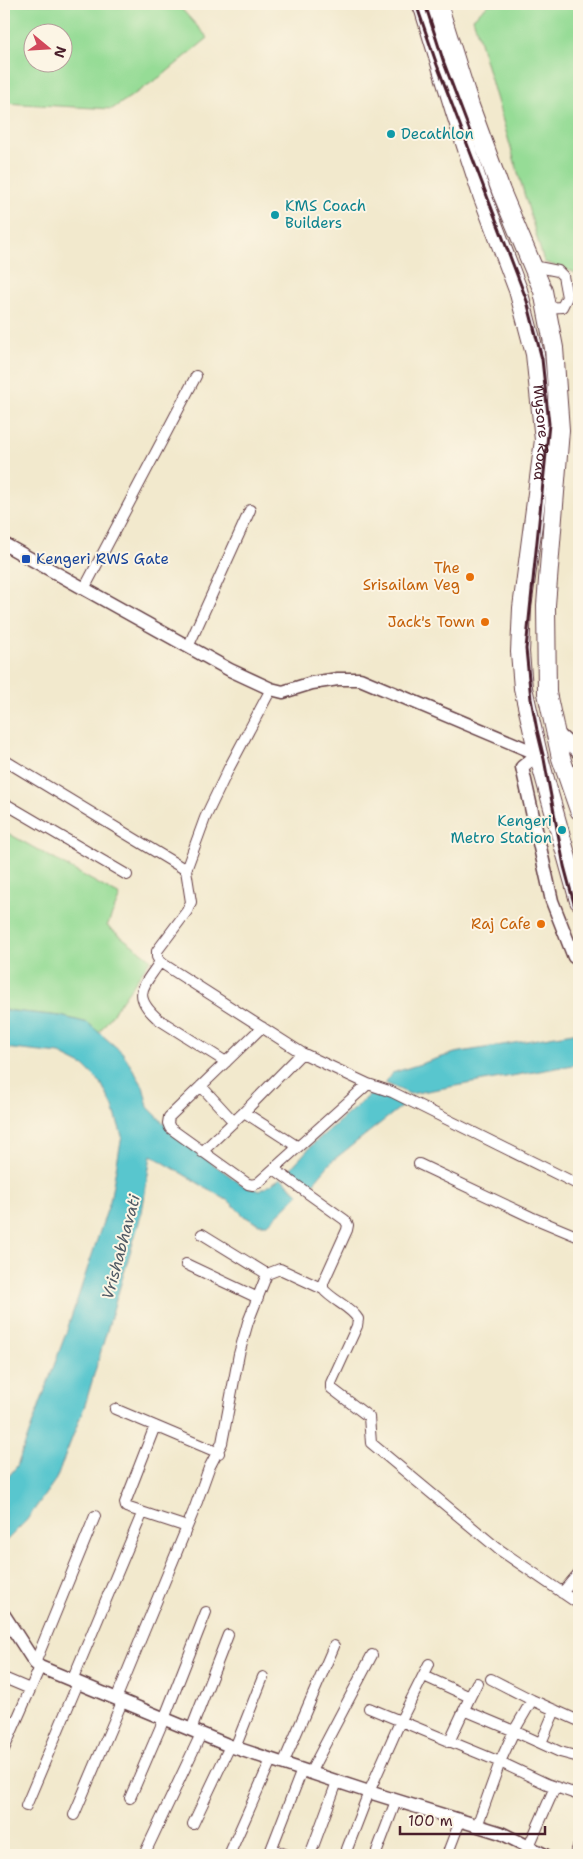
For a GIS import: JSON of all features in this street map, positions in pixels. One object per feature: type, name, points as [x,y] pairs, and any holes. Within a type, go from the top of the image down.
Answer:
[{"type":"highway","name":"Mysore Road","points":[[432,4],[501,191],[533,266],[544,300],[554,348],[560,430],[546,605],[547,693],[561,758],[579,810]]},
{"type":"highway","name":"Mysore Road","points":[[432,4],[479,186],[518,290],[535,354],[544,440],[522,608],[520,652],[523,688],[538,754],[579,901]]},
{"type":"highway","points":[[518,290],[544,300]]},
{"type":"street","points":[[533,266],[558,271],[563,276],[567,297],[562,307],[544,300]]},
{"type":"street","points":[[84,589],[196,376]]},
{"type":"street","points":[[188,647],[250,510]]},
{"type":"street","points":[[4,544],[230,670],[271,689],[283,692],[312,683],[338,679],[360,679],[538,754],[522,767],[552,901],[574,956],[579,959]]},
{"type":"street","points":[[271,689],[209,810],[186,870],[191,902],[187,911],[157,951],[160,962],[302,1053],[368,1084],[392,1092],[579,1185]]},
{"type":"street","points":[[555,731],[579,754]]},
{"type":"street","points":[[4,760],[186,870]]},
{"type":"street","points":[[4,803],[127,875]]},
{"type":"street","points":[[160,962],[142,988],[142,1001],[158,1019],[226,1062]]},
{"type":"street","points":[[262,1027],[169,1117],[168,1123],[170,1128],[248,1184],[253,1185],[278,1172],[298,1147],[368,1084]]},
{"type":"street","points":[[202,1152],[302,1053]]},
{"type":"street","points":[[201,1086],[234,1122]]},
{"type":"street","points":[[244,1112],[298,1147]]},
{"type":"street","points":[[419,1164],[531,1217],[579,1237]]},
{"type":"street","points":[[278,1172],[345,1220],[348,1225],[323,1282],[323,1289]]},
{"type":"street","points":[[202,1234],[267,1274]]},
{"type":"street","points":[[186,1264],[258,1298]]},
{"type":"street","points":[[74,1815],[209,1468],[219,1453],[239,1354],[248,1322],[267,1274],[280,1269],[323,1289],[355,1314],[358,1319],[357,1326],[331,1383],[336,1393],[369,1417],[371,1443],[497,1548],[579,1604]]},
{"type":"street","points":[[115,1409],[219,1453]]},
{"type":"street","points":[[155,1426],[125,1503],[129,1509],[187,1527]]},
{"type":"street","points":[[26,1806],[142,1514]]},
{"type":"street","points":[[4,1749],[30,1689],[95,1516]]},
{"type":"street","points":[[562,1593],[579,1573]]},
{"type":"street","points":[[130,1798],[164,1719],[206,1612]]},
{"type":"street","points":[[4,1614],[38,1665],[75,1682],[232,1747],[396,1801],[502,1833],[543,1855]]},
{"type":"street","points":[[144,1855],[196,1732],[228,1635]]},
{"type":"street","points":[[229,1855],[334,1646]]},
{"type":"street","points":[[287,1855],[271,1852],[306,1772],[372,1654]]},
{"type":"street","points":[[347,1849],[369,1792],[400,1722],[429,1664]]},
{"type":"street","points":[[424,1676],[470,1697]]},
{"type":"street","points":[[193,1824],[232,1747],[263,1677]]},
{"type":"street","points":[[4,1678],[30,1689]]},
{"type":"street","points":[[491,1679],[579,1721]]},
{"type":"street","points":[[450,1742],[477,1683]]},
{"type":"street","points":[[477,1826],[500,1762],[514,1731],[532,1700]]},
{"type":"street","points":[[369,1708],[579,1796]]},
{"type":"street","points":[[464,1710],[560,1752],[579,1757]]},
{"type":"street","points":[[541,1743],[555,1710]]},
{"type":"street","points":[[4,1718],[15,1723]]},
{"type":"street","points":[[310,1855],[337,1782]]},
{"type":"street","points":[[529,1846],[555,1787]]},
{"type":"street","points":[[377,1851],[396,1801]]},
{"type":"street","points":[[447,1855],[460,1821]]},
{"type":"street","points":[[576,1855],[579,1845]]},
{"type":"green space","points":[[4,4],[177,4],[208,38],[163,75],[112,109],[4,103]]},
{"type":"green space","points":[[489,4],[579,4],[579,274],[544,262],[473,18]]},
{"type":"green space","points":[[4,831],[120,896],[107,926],[151,959],[99,1033],[88,1023],[60,1016],[4,1010]]},
{"type":"water","name":"Vrishabhavati","points":[[4,1010],[60,1016],[88,1023],[123,1053],[143,1086],[148,1107],[180,1140],[241,1184],[260,1191],[281,1178],[299,1194],[268,1224],[259,1224],[244,1216],[230,1202],[151,1155],[142,1212],[85,1405],[56,1479],[26,1521],[4,1543],[4,1482],[17,1466],[66,1333],[110,1201],[122,1136],[113,1107],[101,1083],[84,1066],[60,1054],[4,1048]]},
{"type":"water","points":[[579,1032],[579,1064],[410,1094],[385,1083],[392,1073],[455,1053]]},
{"type":"water","points":[[377,1089],[406,1103],[332,1161],[310,1187],[289,1170],[314,1143]]},
{"type":"railway","points":[[416,4],[437,65],[527,301],[542,359],[549,424],[526,649],[531,699],[537,730],[564,866],[579,922]]},
{"type":"railway","points":[[425,4],[444,63],[472,137]]},
{"type":"place","name":"Decathlon","points":[[391,134]]},
{"type":"place","name":"KMS Coach Builders","points":[[275,215]]},
{"type":"place","name":"Kengeri RWS Gate","points":[[26,559]]},
{"type":"place","name":"The Srisailam Veg","points":[[470,577]]},
{"type":"place","name":"Jack's Town","points":[[485,622]]},
{"type":"place","name":"Kengeri Metro Station","points":[[562,830]]},
{"type":"place","name":"Raj Cafe","points":[[541,924]]}]
